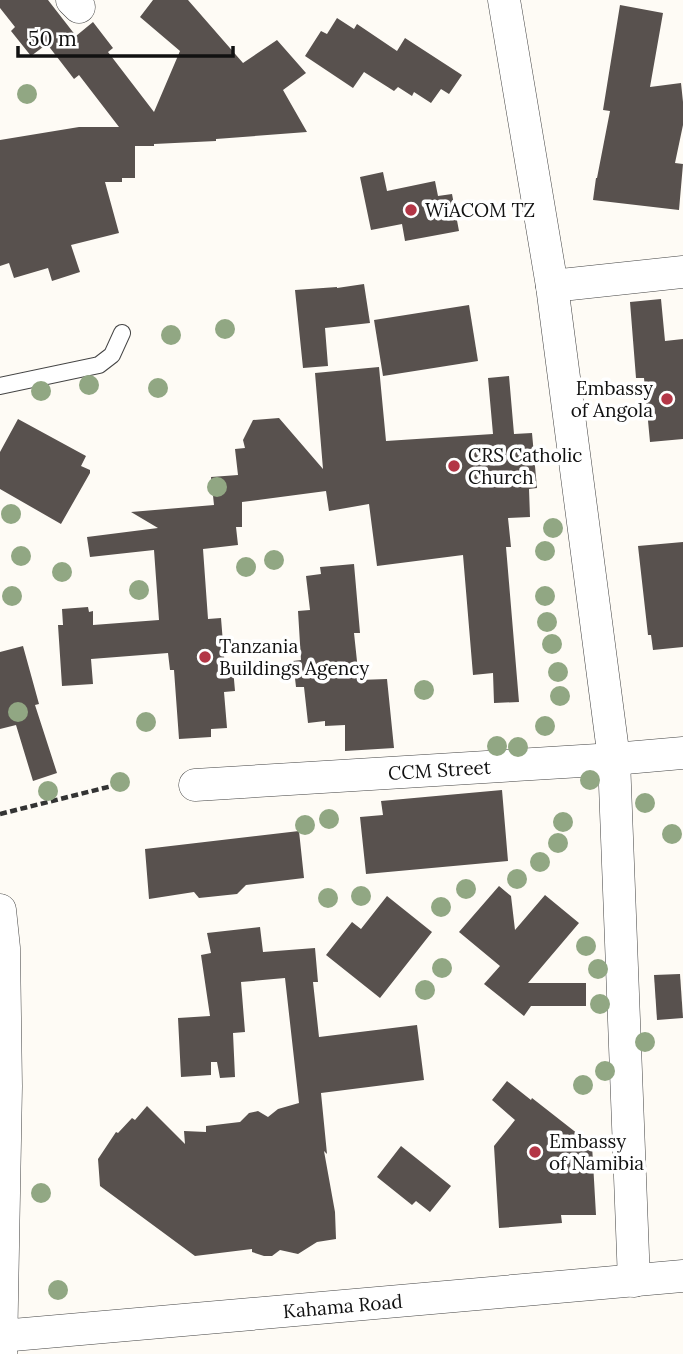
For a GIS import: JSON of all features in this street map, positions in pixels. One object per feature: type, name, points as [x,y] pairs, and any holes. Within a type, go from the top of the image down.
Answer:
[{"type":"street","points":[[504,0],[552,286],[614,759],[634,1281]]},
{"type":"street","points":[[552,286],[683,272]]},
{"type":"street","name":"CCM Street","points":[[195,785],[614,759],[683,752]]},
{"type":"street","name":"Kahama Road","points":[[0,910],[4,948],[6,1086],[1,1345],[683,1276]]},
{"type":"lane","points":[[0,386],[99,365],[112,355],[122,333]]},
{"type":"path","points":[[0,814],[112,786]]},
{"type":"building","points":[[0,0],[48,0],[76,36],[93,22],[113,48],[108,52],[154,112],[180,51],[140,17],[153,0],[188,0],[243,63],[277,40],[306,73],[283,90],[307,132],[135,146],[135,178],[122,178],[122,182],[105,182],[119,233],[71,245],[80,272],[52,281],[48,268],[14,278],[9,263],[0,266],[0,140],[79,127],[119,127],[79,75],[74,79],[47,44],[31,56],[11,31],[15,27],[0,8]]},
{"type":"building","points":[[620,5],[663,13],[650,87],[681,83],[683,125],[675,163],[683,164],[679,210],[593,200],[610,111],[603,110]]},
{"type":"building","points":[[337,18],[354,29],[357,24],[397,51],[405,38],[462,75],[449,94],[441,89],[431,103],[414,92],[412,96],[398,87],[394,91],[364,72],[353,88],[305,56],[321,31],[327,34]]},
{"type":"building","name":"WiACOM TZ","points":[[383,172],[387,191],[435,181],[438,196],[452,194],[459,231],[405,241],[402,224],[371,230],[360,177]]},
{"type":"building","points":[[364,284],[370,323],[325,328],[328,366],[303,368],[295,290]]},
{"type":"building","points":[[661,299],[665,341],[683,339],[683,439],[650,442],[644,378],[636,378],[630,302]]},
{"type":"building","points":[[469,305],[478,361],[383,376],[374,320]]},
{"type":"building","points":[[379,367],[386,441],[493,434],[488,378],[509,376],[514,434],[532,433],[537,488],[529,489],[530,517],[508,518],[511,547],[506,547],[519,702],[494,703],[493,673],[473,675],[463,555],[377,566],[369,504],[329,511],[326,491],[242,502],[242,527],[236,527],[238,545],[203,549],[208,619],[221,618],[225,668],[233,668],[235,691],[224,692],[227,728],[211,729],[211,737],[179,739],[174,670],[170,670],[168,653],[91,659],[93,684],[62,686],[58,625],[63,625],[62,609],[88,607],[89,612],[93,611],[93,625],[159,620],[154,550],[90,557],[87,537],[158,528],[131,512],[214,505],[211,477],[238,475],[235,449],[245,448],[243,440],[253,420],[279,418],[323,469],[315,373]]},
{"type":"building","points":[[18,419],[86,456],[81,466],[90,470],[90,473],[61,524],[0,489],[0,452]]},
{"type":"building","points":[[683,542],[683,647],[653,650],[651,635],[648,635],[638,546]]},
{"type":"building","points":[[354,564],[360,633],[354,633],[359,680],[387,679],[394,748],[345,751],[345,725],[325,726],[325,721],[308,723],[304,687],[296,687],[293,661],[301,660],[298,611],[310,610],[306,576],[321,574],[320,567]]},
{"type":"building","points":[[23,646],[39,704],[35,705],[57,773],[33,781],[16,725],[0,729],[0,652]]},
{"type":"building","points":[[502,790],[508,861],[366,874],[360,817],[383,815],[381,801]]},
{"type":"building","points":[[299,831],[304,878],[246,885],[237,894],[199,898],[194,892],[149,899],[145,849]]},
{"type":"building","points":[[499,886],[511,896],[515,930],[545,895],[579,923],[528,983],[586,983],[586,1006],[531,1006],[524,1016],[484,984],[500,966],[459,932]]},
{"type":"building","points":[[387,896],[432,932],[380,998],[326,955],[352,922],[361,929]]},
{"type":"building","points":[[260,927],[263,952],[315,948],[318,982],[313,982],[319,1037],[417,1025],[424,1080],[321,1093],[327,1154],[324,1151],[335,1212],[336,1239],[317,1242],[298,1254],[280,1250],[272,1256],[264,1256],[252,1252],[252,1249],[195,1256],[100,1186],[98,1159],[116,1132],[132,1118],[135,1120],[147,1106],[185,1144],[184,1131],[206,1132],[206,1126],[240,1122],[249,1113],[258,1111],[268,1117],[278,1109],[299,1103],[285,978],[241,982],[245,1032],[233,1033],[235,1077],[220,1078],[217,1062],[211,1062],[211,1075],[181,1077],[178,1018],[210,1016],[201,955],[211,953],[207,933]]},
{"type":"building","points":[[680,974],[683,1018],[657,1020],[654,975]]},
{"type":"building","points":[[507,1081],[592,1145],[596,1215],[561,1215],[562,1223],[499,1228],[494,1146],[515,1120],[492,1100]]},
{"type":"building","points":[[401,1146],[451,1186],[430,1212],[416,1201],[412,1205],[377,1177]]},
{"type":"place","name":"WiACOM TZ","points":[[411,210]]},
{"type":"place","name":"Embassy of Angola","points":[[667,399]]},
{"type":"place","name":"CRS Catholic Church","points":[[454,466]]},
{"type":"place","name":"Tanzania Buildings Agency","points":[[205,657]]},
{"type":"place","name":"Embassy of Namibia","points":[[535,1152]]}]
